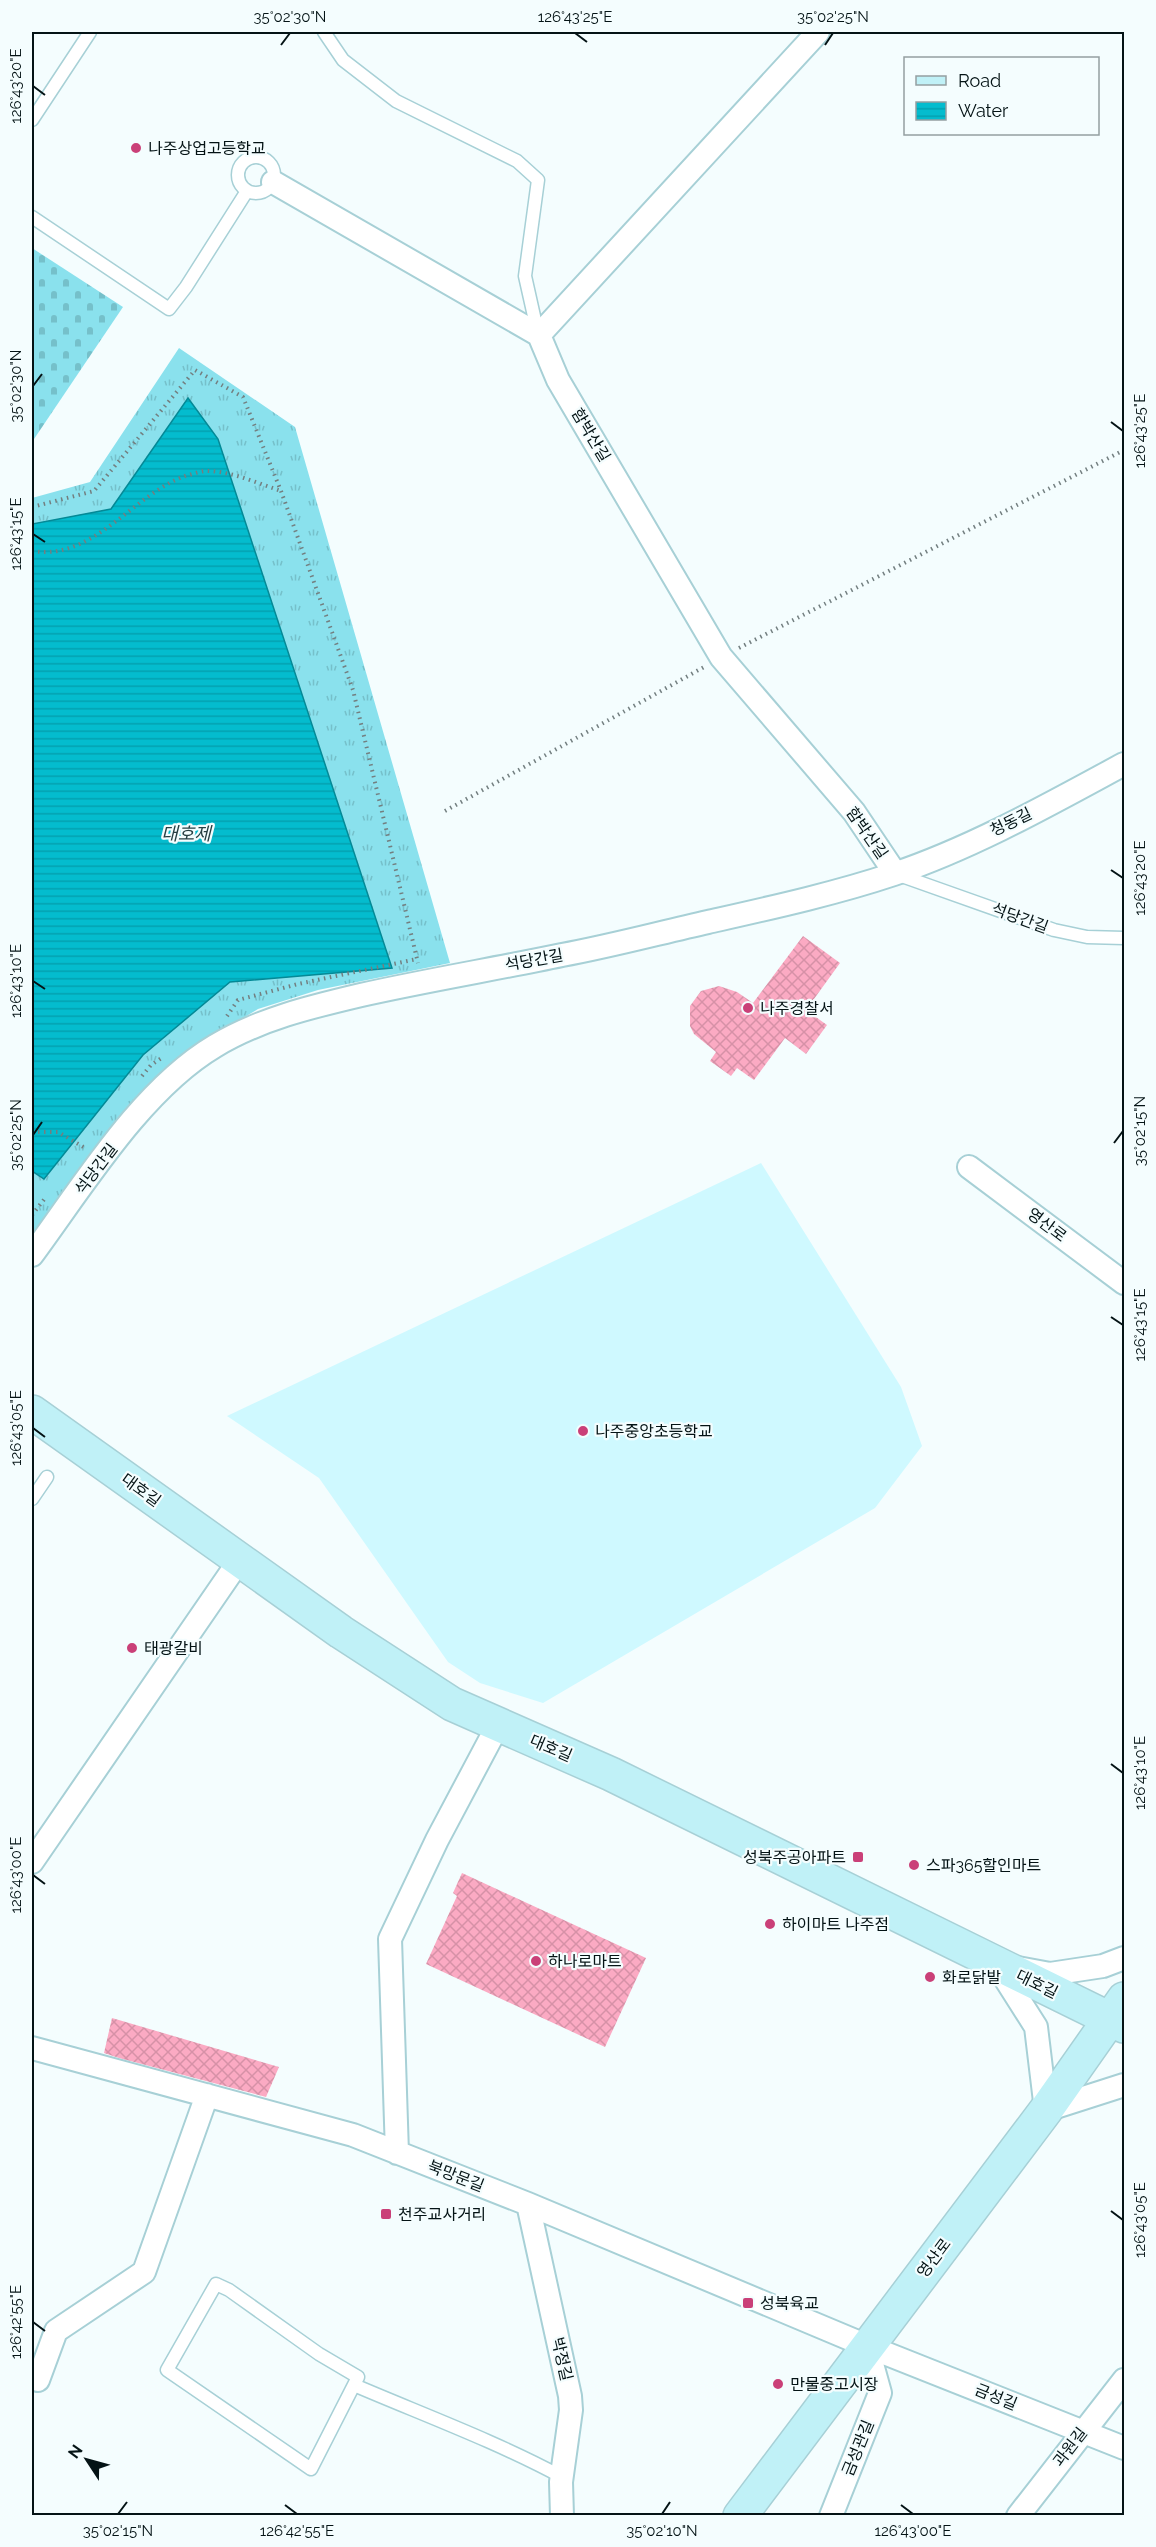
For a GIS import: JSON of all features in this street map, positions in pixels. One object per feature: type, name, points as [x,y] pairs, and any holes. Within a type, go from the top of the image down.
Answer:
[{"type":"street","points":[[273,182],[539,335],[818,32]]},
{"type":"street","name":"함박산길","points":[[539,335],[558,380],[721,657],[854,812],[895,873]]},
{"type":"street","name":"청동길","points":[[895,873],[991,832],[1125,764]]},
{"type":"street","name":"석당간길","points":[[32,1255],[122,1133],[162,1088],[185,1067],[214,1047],[270,1019],[314,1006],[424,981],[563,956],[796,902],[895,873]]},
{"type":"street","name":"영산로","points":[[969,1167],[1125,1283]]},
{"type":"street","name":"대호길","points":[[32,1412],[239,1561],[442,1698],[611,1774],[996,1964],[1120,2015]]},
{"type":"street","points":[[32,1862],[239,1561]]},
{"type":"street","points":[[398,2153],[390,1939],[437,1840],[498,1725]]},
{"type":"street","points":[[996,1964],[1050,1974],[1103,1966],[1125,1958]]},
{"type":"street","points":[[996,1964],[1036,2027],[1046,2110],[1125,2085]]},
{"type":"street","name":"영산로","points":[[740,2516],[1120,2015]]},
{"type":"street","name":"북망문길","points":[[32,2048],[353,2136],[528,2204],[867,2346]]},
{"type":"street","points":[[38,2380],[56,2331],[144,2272],[207,2095]]},
{"type":"street","name":"박정길","points":[[528,2204],[570,2396],[571,2410],[562,2477],[562,2516]]},
{"type":"street","name":"금성길","points":[[867,2346],[1125,2448]]},
{"type":"street","name":"금성관길","points":[[831,2516],[880,2393],[867,2346]]},
{"type":"street","name":"과원길","points":[[1018,2516],[1125,2380]]},
{"type":"lane","points":[[32,120],[90,32]]},
{"type":"lane","name":"함박산길","points":[[324,32],[343,60],[396,101],[517,161],[538,180],[525,276],[539,335]]},
{"type":"lane","points":[[251,158],[262,158],[273,170],[273,182],[265,191],[259,193],[247,191],[239,182],[241,165],[251,158]]},
{"type":"lane","points":[[32,217],[169,309],[186,287],[247,191]]},
{"type":"lane","name":"석당간길","points":[[895,873],[1054,930],[1087,937],[1125,938]]},
{"type":"lane","points":[[32,1499],[47,1477]]},
{"type":"lane","points":[[216,2284],[229,2290],[319,2354],[358,2377],[354,2385],[311,2469],[167,2370],[216,2284]]},
{"type":"lane","points":[[354,2385],[490,2441],[562,2477]]},
{"type":"path","points":[[32,507],[94,491],[195,370],[243,397],[281,491],[354,690],[424,981]]},
{"type":"path","points":[[445,811],[721,657],[1125,450]]},
{"type":"path","points":[[32,551],[43,553],[80,546],[155,490],[179,478],[204,470],[230,474],[281,491]]},
{"type":"path","points":[[32,1132],[58,1132],[85,1148]]},
{"type":"shaded area","name":"나주중앙초등학교","points":[[761,1163],[901,1387],[922,1446],[875,1508],[543,1703],[480,1683],[448,1662],[319,1478],[227,1416]]},
{"type":"green space","points":[[32,248],[123,307],[32,442]]},
{"type":"green space","name":"대호제","points":[[179,348],[295,427],[450,963],[318,990],[258,1009],[182,1055],[155,1079],[32,1245],[32,498],[90,482]]},
{"type":"water","name":"대호제","points":[[188,398],[218,439],[392,968],[230,982],[143,1055],[44,1179],[32,1171],[32,524],[111,509]]},
{"type":"building","name":"나주경찰서","points":[[803,936],[840,963],[806,1010],[827,1025],[806,1054],[785,1038],[754,1080],[737,1068],[731,1076],[710,1061],[716,1052],[694,1034],[690,1026],[690,1006],[701,991],[719,986],[737,992],[753,1003]]},
{"type":"building","name":"하나로마트","points":[[462,1873],[646,1958],[605,2047],[426,1964],[457,1896],[453,1893]]},
{"type":"building","points":[[112,2018],[279,2067],[266,2097],[119,2058],[104,2053]]},
{"type":"place","name":"나주상업고등학교","points":[[136,148]]},
{"type":"place","name":"나주경찰서","points":[[748,1008]]},
{"type":"place","name":"나주중앙초등학교","points":[[583,1431]]},
{"type":"place","name":"태광갈비","points":[[132,1648]]},
{"type":"place","name":"성북주공아파트","points":[[858,1857]]},
{"type":"place","name":"스파365할인마트","points":[[914,1865]]},
{"type":"place","name":"하이마트 나주점","points":[[770,1924]]},
{"type":"place","name":"하나로마트","points":[[536,1961]]},
{"type":"place","name":"화로닭발","points":[[930,1977]]},
{"type":"place","name":"천주교사거리","points":[[386,2214]]},
{"type":"place","name":"성북육교","points":[[748,2303]]},
{"type":"place","name":"만물중고시장","points":[[778,2384]]}]
